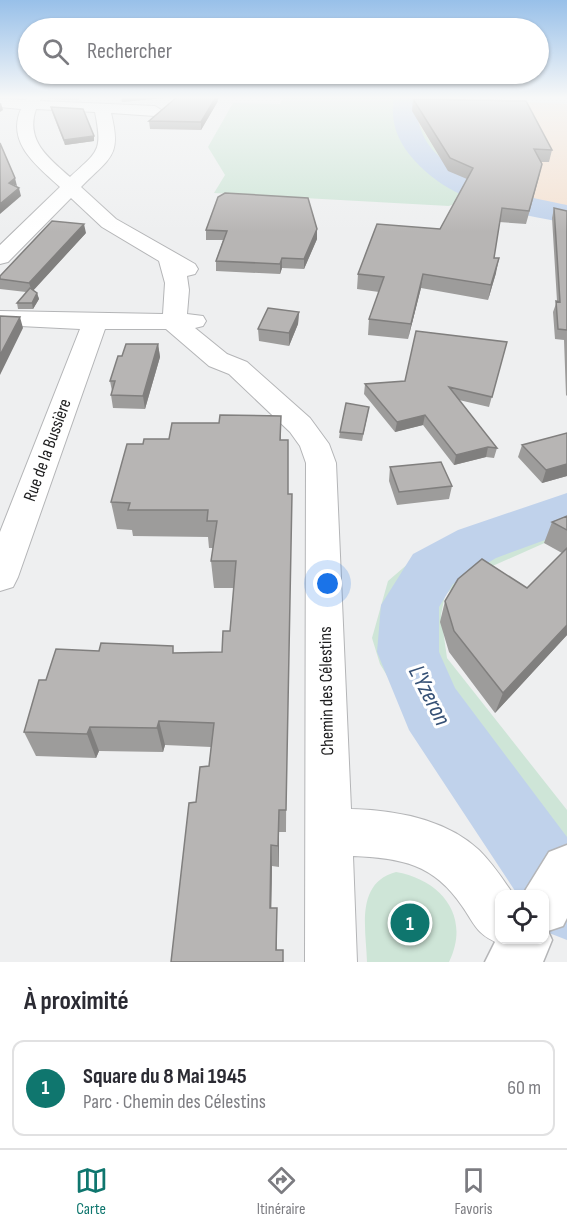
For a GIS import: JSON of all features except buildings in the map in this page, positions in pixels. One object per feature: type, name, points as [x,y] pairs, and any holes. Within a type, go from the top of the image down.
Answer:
[{"type":"main road","points":[[549,895],[567,870]]},
{"type":"street","points":[[0,318],[95,322],[186,321],[198,287],[187,269],[110,223],[36,155],[26,142]]},
{"type":"street","points":[[0,257],[104,154],[108,142]]},
{"type":"street","name":"Chemin des Célestins","points":[[186,321],[218,360],[238,368],[308,434],[318,453],[324,472],[331,962]]},
{"type":"street","name":"Rue de la Bussière","points":[[0,577],[95,322]]},
{"type":"street","points":[[328,832],[381,834],[426,846],[454,860],[495,908]]},
{"type":"shaded area","points":[[430,142],[567,142],[567,208],[520,200],[467,179],[446,167]]},
{"type":"green space","points":[[211,142],[430,142],[446,167],[467,179],[520,200],[567,208],[567,220],[469,198],[449,206],[214,193],[225,175],[208,147]]},
{"type":"green space","points":[[567,494],[567,533],[461,580],[445,595],[441,615],[447,658],[567,810],[567,854],[543,890],[517,890],[380,664],[372,638],[388,581],[424,550],[469,529]]},
{"type":"green space","points":[[396,872],[427,883],[448,903],[454,916],[456,930],[455,946],[449,962],[367,962],[365,922],[369,897],[374,886],[383,878]]},
{"type":"waterway","name":"L'Yzeron","points":[[414,142],[430,162],[464,186],[504,201],[567,214]]},
{"type":"waterway","name":"L'Yzeron","points":[[567,512],[477,544],[433,569],[410,605],[408,652],[432,709],[567,901]]},
{"type":"place","name":"Square du 8 Mai 1945","points":[[410,923]]}]
